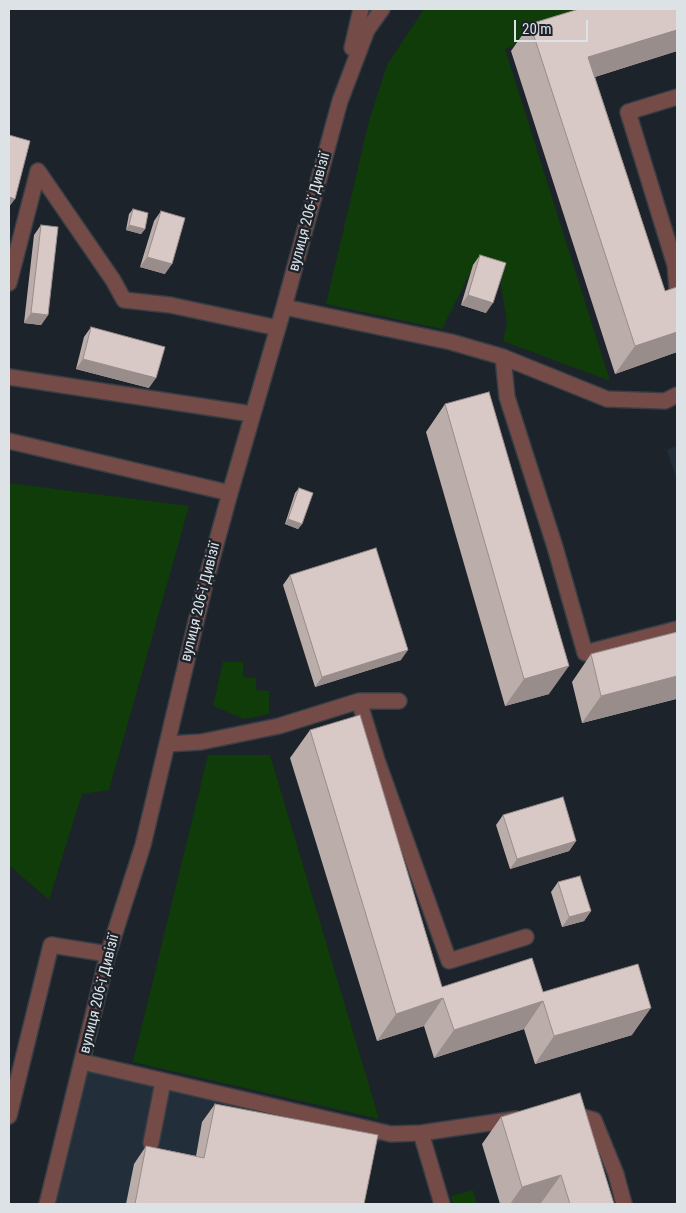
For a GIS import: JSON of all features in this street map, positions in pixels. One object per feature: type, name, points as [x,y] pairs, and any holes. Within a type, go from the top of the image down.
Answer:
[{"type":"street","points":[[340,101],[361,9]]},
{"type":"street","name":"вулиця 206-ї Дивізії","points":[[47,1204],[108,954],[143,845],[205,584],[252,414],[284,307],[340,101],[367,30],[382,9]]},
{"type":"street","points":[[677,97],[628,112],[676,265],[677,288]]},
{"type":"street","points":[[9,283],[38,171],[113,280],[124,300],[170,305],[278,328]]},
{"type":"street","points":[[284,307],[451,342],[503,357],[607,399],[666,401],[677,395]]},
{"type":"street","points":[[503,357],[507,397],[555,547],[585,653],[677,629]]},
{"type":"street","points":[[9,377],[252,414]]},
{"type":"street","points":[[9,441],[230,493]]},
{"type":"street","points":[[166,744],[201,742],[279,726],[358,701],[399,701]]},
{"type":"street","points":[[358,701],[377,760],[449,961],[526,937]]},
{"type":"street","points":[[9,1116],[51,945],[108,954]]},
{"type":"street","points":[[83,1062],[391,1134],[421,1133],[534,1116]]},
{"type":"street","points":[[151,1142],[163,1082]]},
{"type":"street","points":[[553,1113],[562,1112],[594,1120],[616,1174],[624,1204]]},
{"type":"street","points":[[421,1133],[442,1204]]},
{"type":"shaded area","points":[[677,446],[677,480],[667,450]]},
{"type":"shaded area","points":[[83,1062],[391,1134],[365,1153],[355,1204],[47,1204]]},
{"type":"green space","points":[[424,9],[630,9],[505,49],[610,381],[503,341],[507,322],[499,273],[474,265],[442,329],[326,304],[369,121],[387,65]]},
{"type":"green space","points":[[9,483],[189,506],[109,790],[82,794],[49,900],[9,865]]},
{"type":"green space","points":[[223,662],[243,662],[243,677],[256,678],[256,690],[269,691],[269,714],[244,719],[213,706]]},
{"type":"green space","points":[[208,755],[270,755],[379,1119],[133,1062]]},
{"type":"green space","points":[[473,1190],[477,1204],[453,1204],[451,1196]]},
{"type":"building","points":[[579,9],[677,9],[677,30],[588,57],[665,291],[677,287],[677,332],[635,346],[530,24]]},
{"type":"building","points":[[9,135],[30,141],[15,199],[9,197]]},
{"type":"building","points":[[133,209],[148,213],[145,229],[129,225]]},
{"type":"building","points":[[161,211],[185,218],[172,264],[147,257]]},
{"type":"building","points":[[41,225],[58,227],[48,315],[31,313]]},
{"type":"building","points":[[480,255],[506,263],[493,303],[468,295]]},
{"type":"building","points":[[91,327],[165,347],[156,378],[83,359]]},
{"type":"building","points":[[489,392],[569,666],[524,679],[445,404]]},
{"type":"building","points":[[299,488],[313,493],[302,524],[288,519]]},
{"type":"building","points":[[376,548],[408,650],[322,677],[290,575]]},
{"type":"building","points":[[677,632],[677,676],[601,696],[591,654]]},
{"type":"building","points":[[360,715],[442,987],[532,958],[543,992],[638,964],[651,1008],[554,1036],[543,1001],[454,1030],[443,998],[396,1014],[310,730]]},
{"type":"building","points":[[563,797],[576,841],[517,859],[503,815]]},
{"type":"building","points":[[580,876],[591,911],[569,917],[558,882]]},
{"type":"building","points":[[580,1093],[614,1204],[570,1204],[561,1175],[522,1187],[501,1117]]},
{"type":"building","points":[[215,1104],[378,1135],[364,1204],[135,1204],[146,1146],[204,1158]]}]
